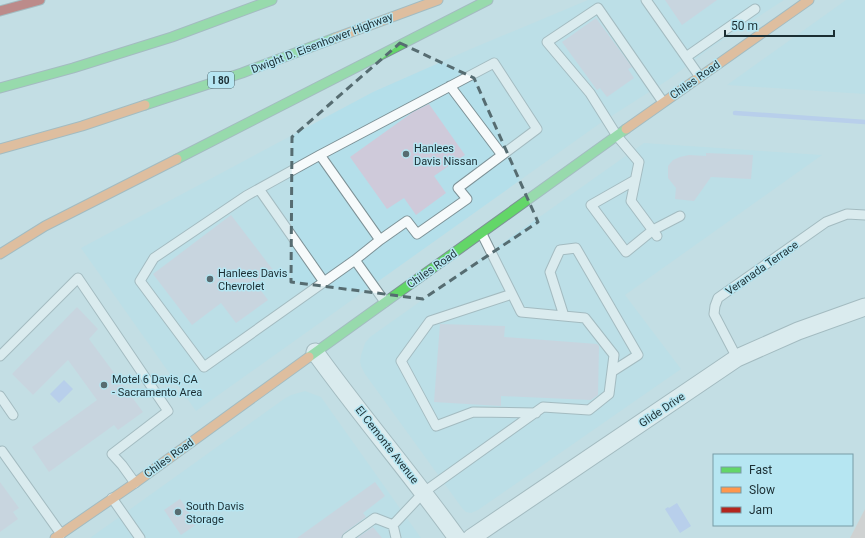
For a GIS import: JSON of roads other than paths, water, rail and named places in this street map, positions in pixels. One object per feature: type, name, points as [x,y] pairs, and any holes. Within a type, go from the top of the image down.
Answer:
[{"type":"main road","points":[[0,10],[40,0]]},
{"type":"main road","points":[[0,88],[73,68],[172,37],[272,0]]},
{"type":"main road","name":"Dwight D. Eisenhower Highway","points":[[0,148],[82,126],[242,73],[438,0]]},
{"type":"main road","points":[[0,254],[45,226],[488,0]]},
{"type":"main road","name":"Chiles Road","points":[[58,536],[135,483],[663,102],[809,0]]},
{"type":"street","name":"Glide Drive","points":[[471,538],[737,358],[798,331],[865,307]]},
{"type":"street","name":"El Cemonte Avenue","points":[[315,352],[332,376],[424,492],[457,538]]},
{"type":"lane","points":[[646,0],[700,77]]},
{"type":"lane","points":[[655,233],[631,201],[639,162],[617,136],[590,93],[547,42],[598,8],[663,102]]},
{"type":"lane","points":[[686,57],[755,9]]},
{"type":"lane","points":[[494,62],[537,129],[502,155],[458,188],[467,199],[417,234],[407,221],[355,260],[204,367],[140,281],[154,258],[246,196],[494,62]]},
{"type":"lane","points":[[450,86],[502,155]]},
{"type":"lane","points":[[320,155],[380,240]]},
{"type":"lane","points":[[636,180],[590,205],[626,252],[680,216]]},
{"type":"lane","points":[[259,189],[324,282]]},
{"type":"lane","name":"Veranada Terrace","points":[[737,358],[714,314],[718,298],[826,222],[848,214],[865,215]]},
{"type":"lane","points":[[392,526],[424,492],[543,407],[589,410],[609,394],[614,355],[585,318],[521,312],[482,234]]},
{"type":"lane","points":[[564,316],[550,272],[560,250],[576,248],[638,355],[612,371]]},
{"type":"lane","points":[[355,260],[385,302]]},
{"type":"lane","points":[[0,356],[78,278],[168,411],[112,454],[135,483]]},
{"type":"lane","points":[[512,294],[430,321],[401,362],[436,426],[473,412],[536,412]]},
{"type":"lane","points":[[0,396],[13,415]]},
{"type":"lane","points":[[2,451],[58,536]]},
{"type":"lane","points":[[112,498],[140,538]]},
{"type":"lane","points":[[347,538],[375,518],[392,526],[396,538]]},
{"type":"water","points":[[64,380],[73,389],[59,403],[50,394]]},
{"type":"water","points":[[677,503],[691,526],[680,533],[665,509]]},
{"type":"waterway","points":[[735,113],[865,122]]},
{"type":"place","name":"Hanlees Davis Nissan","points":[[406,154]]},
{"type":"place","name":"Hanlees Davis Chevrolet","points":[[210,279]]},
{"type":"place","name":"Motel 6 Davis, CA - Sacramento Area","points":[[104,385]]},
{"type":"place","name":"South Davis Storage","points":[[178,512]]}]
